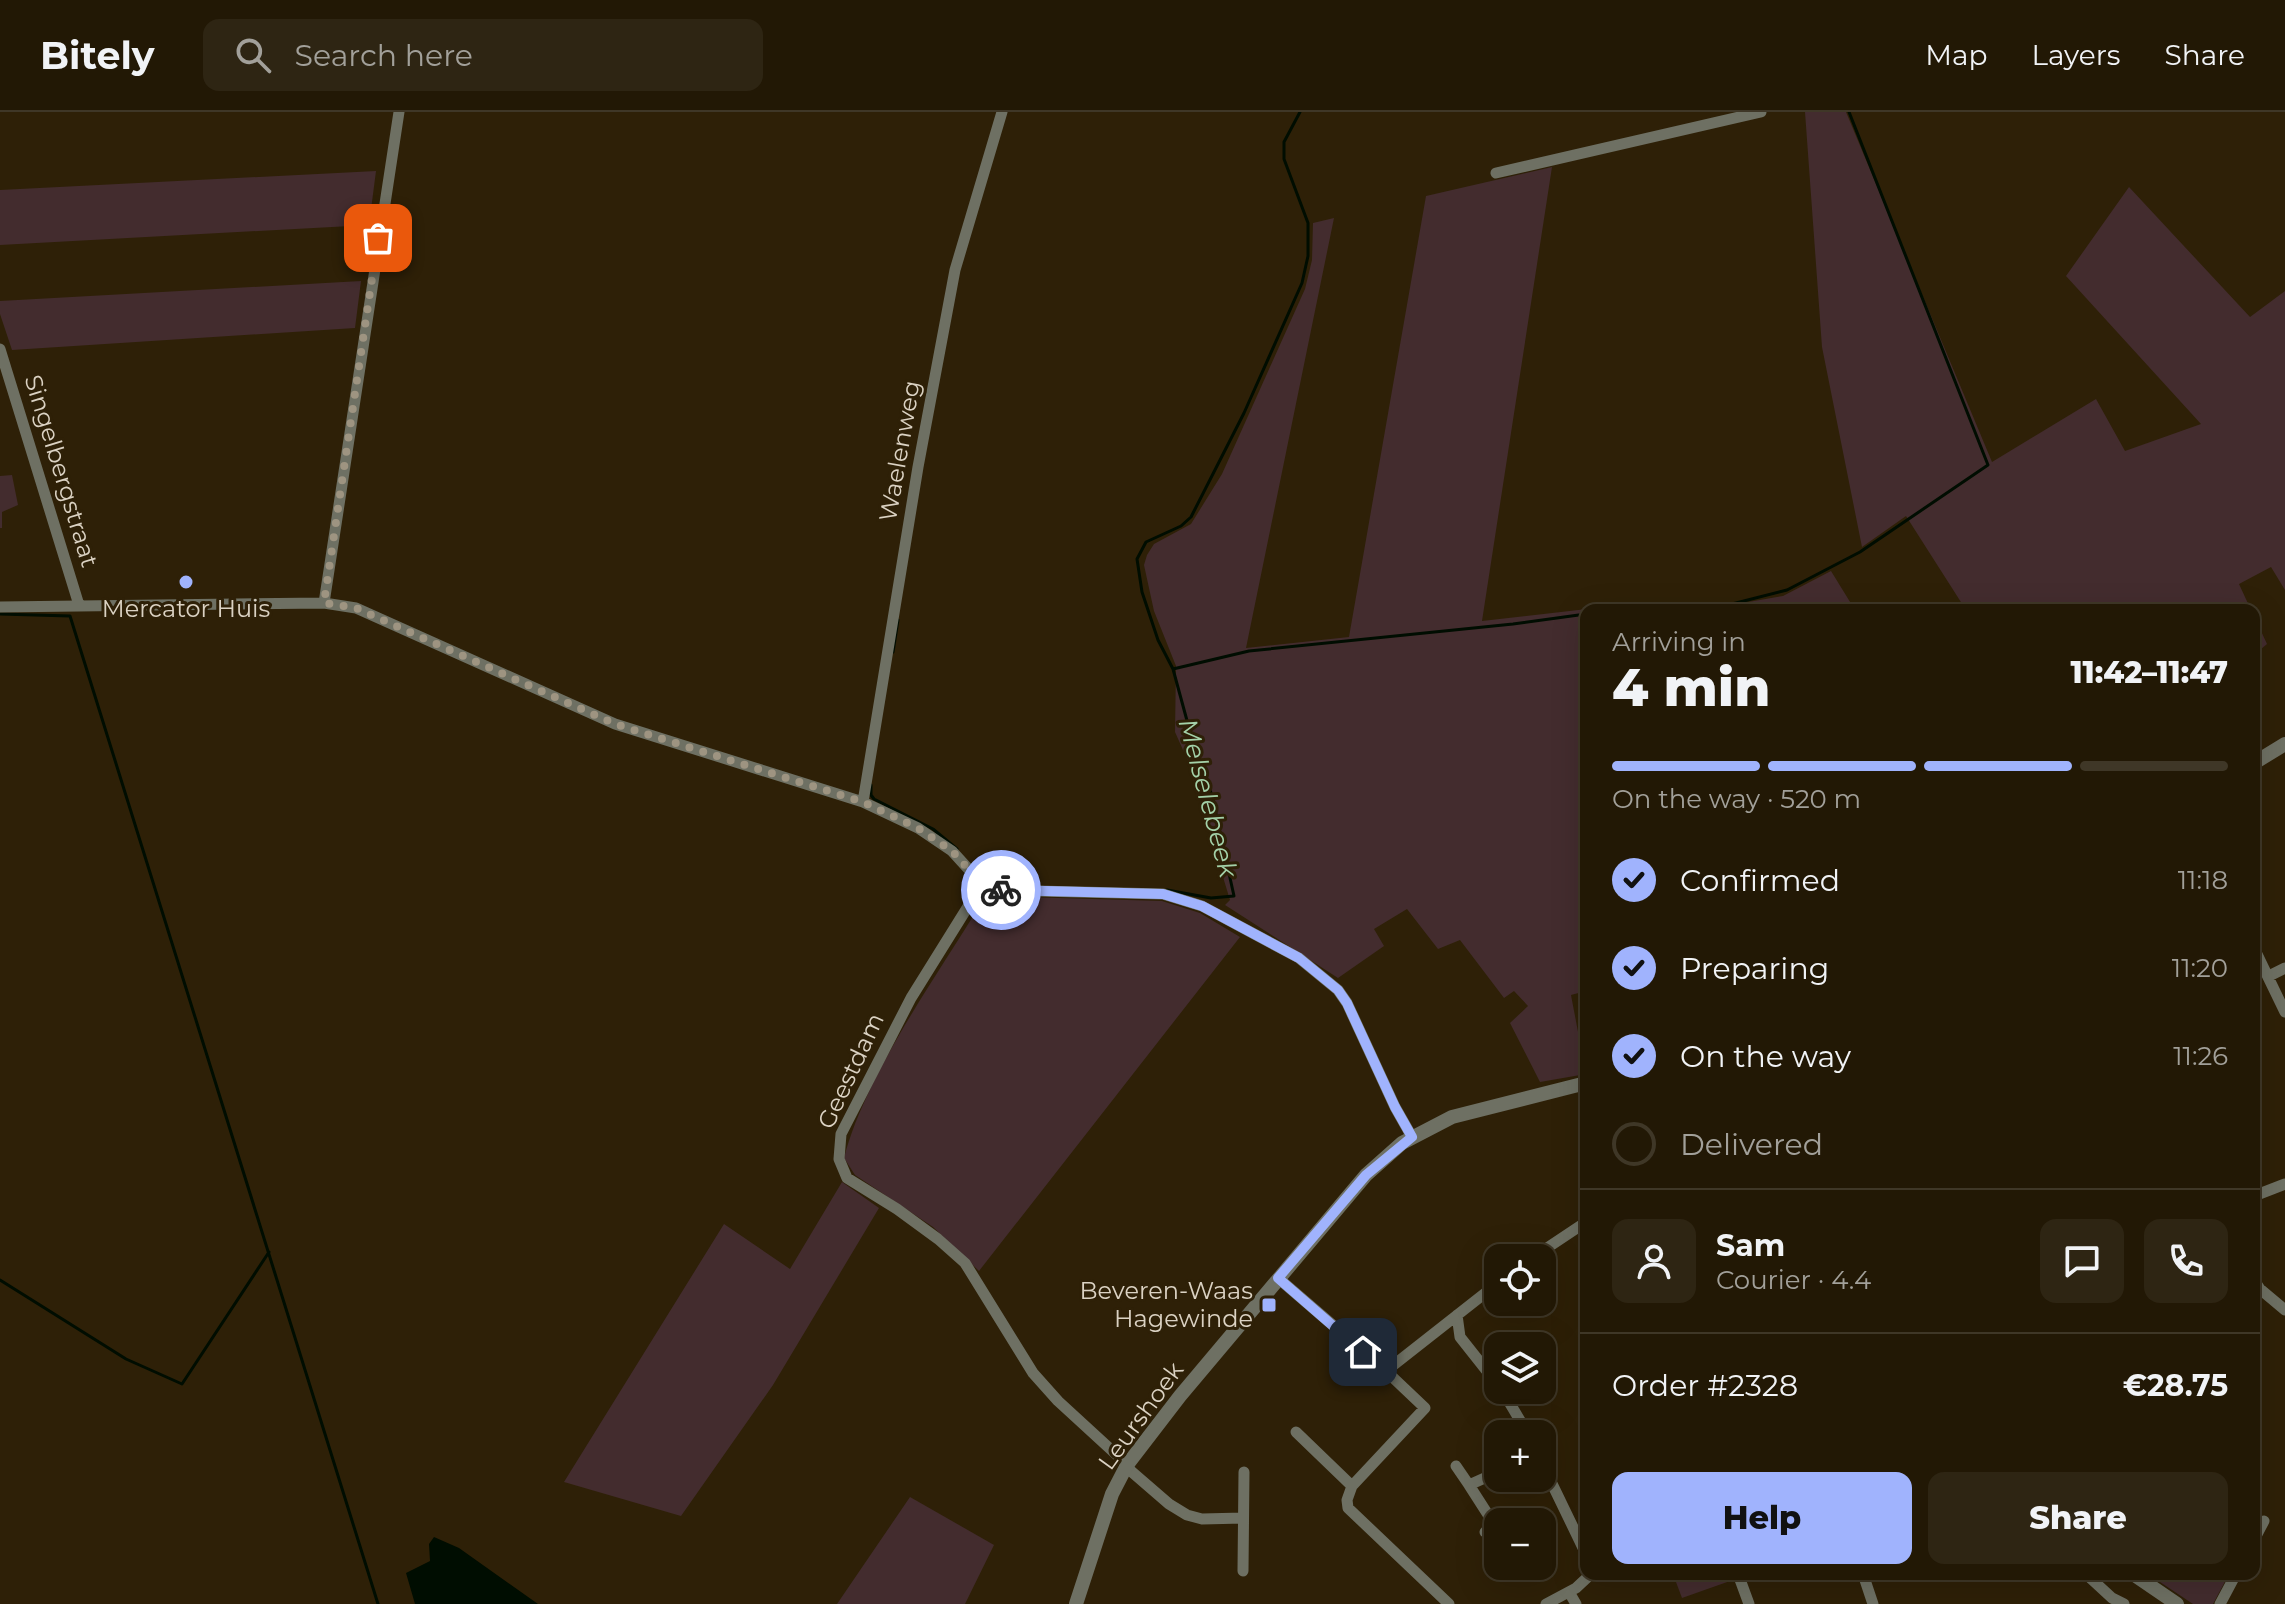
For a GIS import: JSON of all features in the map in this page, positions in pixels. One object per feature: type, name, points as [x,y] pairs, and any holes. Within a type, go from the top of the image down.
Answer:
[{"type":"street","points":[[324,603],[399,112]]},
{"type":"street","name":"Waelenweg","points":[[863,802],[918,467],[955,270],[1002,112]]},
{"type":"street","points":[[1496,173],[1761,112]]},
{"type":"street","name":"Singelbergstraat","points":[[0,349],[79,605]]},
{"type":"street","points":[[0,607],[324,603],[356,608],[615,724],[863,802],[918,828],[952,851],[982,884],[1000,890],[1163,894],[1202,906],[1299,958],[1338,990],[1412,1137]]},
{"type":"street","points":[[2260,759],[2285,744]]},
{"type":"street","name":"Geestdam","points":[[982,884],[911,998],[841,1134],[839,1159],[847,1178],[897,1209],[965,1263],[1033,1373],[1146,1485],[1187,1515],[1202,1519],[1243,1518]]},
{"type":"street","points":[[2260,959],[2285,1012]]},
{"type":"street","points":[[2269,976],[2285,968]]},
{"type":"street","name":"Leurshoek","points":[[1076,1604],[1112,1494],[1127,1465],[1180,1396],[1366,1175],[1412,1137],[1452,1117],[1580,1085]]},
{"type":"street","points":[[2260,1194],[2285,1184]]},
{"type":"street","points":[[1553,1244],[1580,1226]]},
{"type":"street","points":[[1278,1278],[1425,1408],[1352,1486],[1347,1500],[1348,1508],[1449,1604]]},
{"type":"street","points":[[2260,1289],[2285,1310]]},
{"type":"street","points":[[1386,1371],[1484,1294]]},
{"type":"street","points":[[1457,1315],[1460,1337],[1484,1367]]},
{"type":"street","points":[[1296,1432],[1352,1486]]},
{"type":"street","points":[[1456,1466],[1484,1508]]},
{"type":"street","points":[[1243,1571],[1244,1472]]},
{"type":"street","points":[[1469,1485],[1484,1478]]},
{"type":"street","points":[[1556,1492],[1580,1542]]},
{"type":"street","points":[[2260,1529],[2264,1521]]},
{"type":"street","points":[[1546,1604],[1584,1580]]},
{"type":"street","points":[[1740,1580],[1749,1604]]},
{"type":"street","points":[[1865,1580],[1873,1604]]},
{"type":"street","points":[[2092,1580],[2112,1598],[2124,1604]]},
{"type":"street","points":[[2141,1580],[2174,1603]]},
{"type":"street","points":[[2220,1604],[2233,1580]]},
{"type":"street","points":[[1569,1592],[1576,1604]]},
{"type":"shaded area","points":[[1805,112],[1846,112],[1992,462],[2096,399],[2125,451],[2201,424],[2066,276],[2129,187],[2250,317],[2285,291],[2285,590],[2271,567],[2239,584],[2248,604],[1962,604],[1906,516],[1862,547],[1822,347]]},
{"type":"shaded area","points":[[1552,167],[1482,621],[1580,610],[1580,993],[1571,995],[1580,1042],[1580,1075],[1540,1082],[1510,1023],[1528,1006],[1514,991],[1504,998],[1460,940],[1438,949],[1407,909],[1374,929],[1384,946],[1338,978],[1225,905],[1230,900],[1187,759],[1175,732],[1176,666],[1154,611],[1144,565],[1154,544],[1191,524],[1222,474],[1305,289],[1312,260],[1313,223],[1334,218],[1246,648],[1349,637],[1426,196]]},
{"type":"shaded area","points":[[376,171],[369,225],[0,245],[0,190]]},
{"type":"shaded area","points":[[361,281],[355,328],[12,350],[0,314],[0,301]]},
{"type":"shaded area","points":[[12,475],[18,505],[2,512],[0,528],[0,476]]},
{"type":"shaded area","points":[[1831,571],[1851,604],[1737,604],[1783,596]]},
{"type":"shaded area","points":[[1639,603],[1703,604],[1630,604]]},
{"type":"shaded area","points":[[2260,629],[2267,644],[2260,650]]},
{"type":"shaded area","points":[[991,896],[1162,901],[1200,913],[1240,937],[979,1271],[933,1227],[855,1175],[844,1158],[854,1126],[885,1061],[980,905]]},
{"type":"shaded area","points":[[842,1182],[879,1208],[773,1385],[681,1516],[564,1482],[724,1224],[790,1269]]},
{"type":"shaded area","points":[[910,1497],[994,1545],[965,1604],[837,1604]]},
{"type":"shaded area","points":[[434,1537],[459,1548],[538,1604],[415,1604],[406,1573],[430,1561],[429,1544]]},
{"type":"shaded area","points":[[1675,1580],[1730,1580],[1730,1581],[1682,1598]]},
{"type":"shaded area","points":[[2157,1580],[2226,1580],[2213,1604],[2193,1604]]},
{"type":"waterway","name":"Melselebeek","points":[[1167,890],[1211,898],[1234,896],[1212,796],[1173,669],[1158,640],[1142,592],[1137,559],[1146,542],[1181,526],[1191,517],[1244,413],[1302,283],[1308,256],[1308,223],[1284,159],[1284,142],[1300,112]]},
{"type":"waterway","points":[[1732,604],[1787,590],[1860,552],[1988,465],[1849,112]]},
{"type":"waterway","points":[[0,614],[70,616],[378,1604]]},
{"type":"waterway","points":[[1173,669],[1249,651],[1580,615]]},
{"type":"waterway","name":"Melselebeek","points":[[893,652],[898,620]]},
{"type":"waterway","name":"Melselebeek","points":[[871,785],[874,799],[933,829],[957,849]]},
{"type":"waterway","name":"Melselebeek","points":[[981,875],[1007,885]]},
{"type":"waterway","points":[[0,1280],[126,1359],[182,1384],[269,1252]]},
{"type":"way so far","points":[[378,238],[324,603],[356,608],[615,724],[863,802],[918,828],[952,851],[982,884],[1001,890]]},
{"type":"place","name":"Mercator Huis","points":[[186,582]]},
{"type":"place","name":"Beveren-Waas Hagewinde","points":[[1269,1305]]},
{"type":"route","points":[[1001,890],[1143,892],[1183,899],[1299,958],[1338,990],[1355,1018],[1412,1137],[1366,1175],[1278,1278],[1363,1352]]}]
